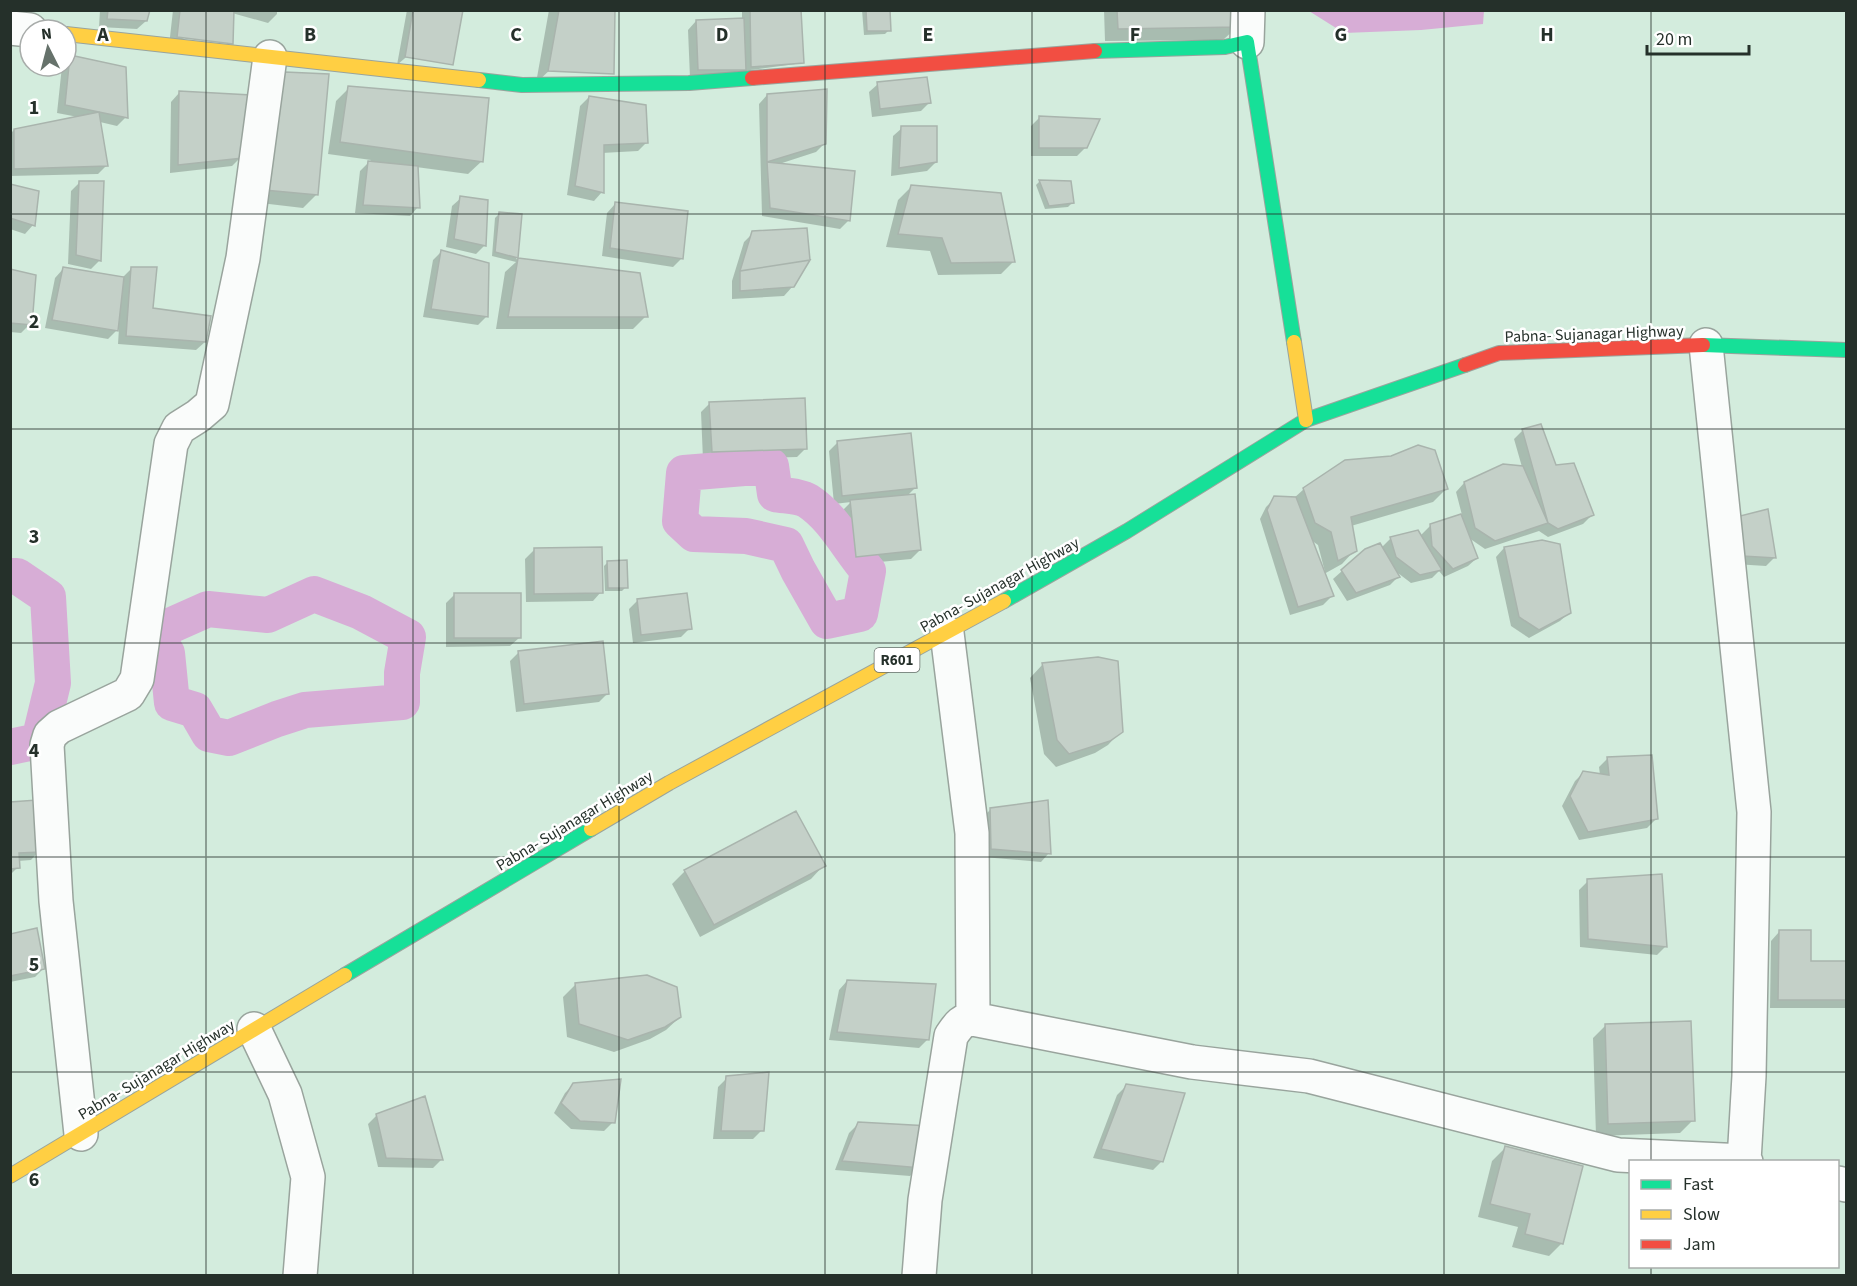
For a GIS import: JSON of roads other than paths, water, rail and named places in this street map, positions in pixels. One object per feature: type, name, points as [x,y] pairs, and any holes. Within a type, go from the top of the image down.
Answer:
[{"type":"main road","points":[[78,35],[522,85],[689,83],[1104,50],[1225,47],[1247,26]]},
{"type":"main road","points":[[1247,26],[1306,420]]},
{"type":"main road","name":"Pabna- Sujanagar Highway","points":[[10,1176],[669,783],[947,633],[1127,531],[1306,420],[1499,353],[1706,345],[1846,350]]},
{"type":"street","points":[[81,1134],[56,901],[47,745],[50,735],[59,727],[128,694],[137,679],[171,444],[179,428],[212,404],[243,258],[270,57]]},
{"type":"street","points":[[1706,345],[1754,812],[1745,1160]]},
{"type":"street","points":[[947,633],[972,833],[973,1019]]},
{"type":"street","points":[[919,1275],[925,1200],[951,1036],[959,1024],[965,1020],[973,1019],[1192,1062],[1309,1076],[1618,1155],[1724,1160]]},
{"type":"street","points":[[254,1029],[285,1094],[308,1177],[300,1275]]},
{"type":"waterway","points":[[771,466],[775,494],[801,498],[817,508],[826,516],[868,571],[860,614],[827,621],[786,545],[746,536],[694,534],[680,521],[684,473],[771,466]]},
{"type":"waterway","points":[[10,576],[17,576],[48,597],[53,683],[39,741],[10,747]]},
{"type":"waterway","points":[[314,594],[361,612],[408,637],[402,673],[402,702],[305,710],[229,738],[209,734],[195,710],[172,703],[167,653],[154,633],[208,609],[268,615],[314,594]]}]
